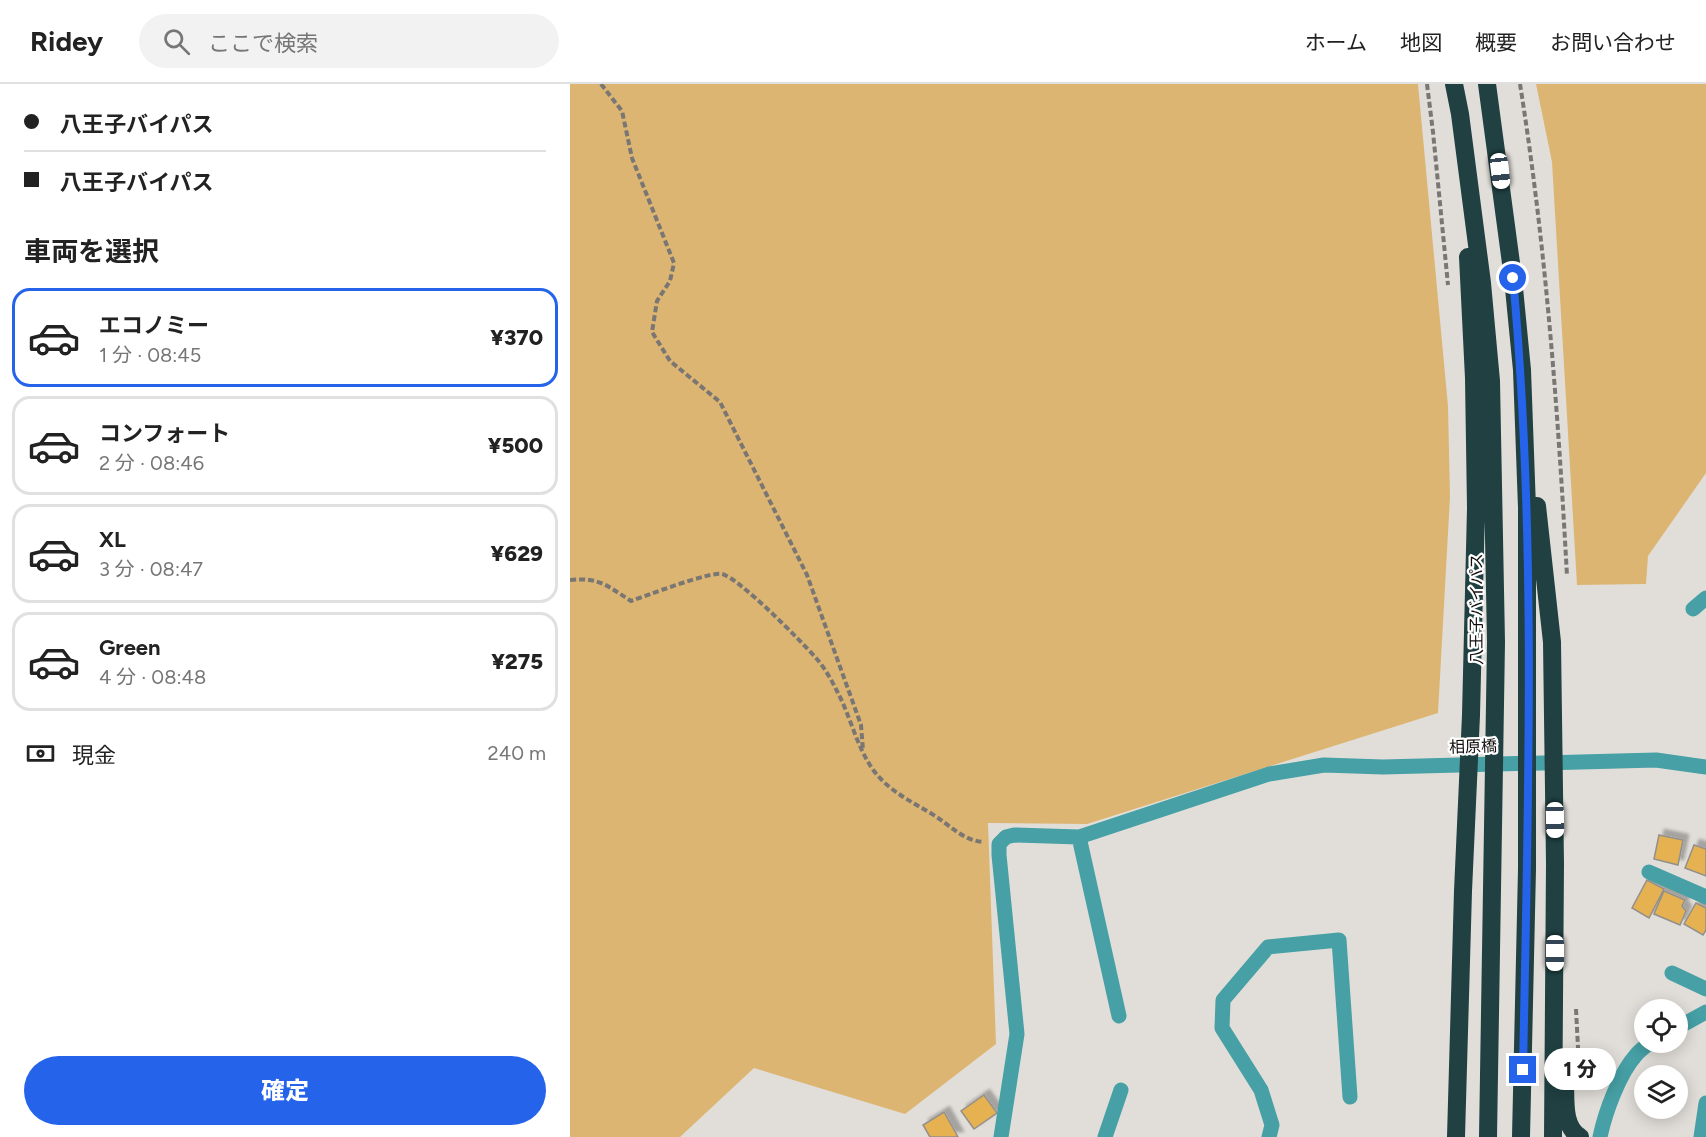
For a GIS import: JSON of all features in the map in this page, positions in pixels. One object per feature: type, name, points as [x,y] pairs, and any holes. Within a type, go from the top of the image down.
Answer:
[{"type":"highway","name":"八王子バイパス","points":[[1454,84],[1482,283],[1491,381],[1496,666],[1488,1137]]},
{"type":"highway","points":[[1487,84],[1513,278],[1552,642],[1555,1019],[1553,1137]]},
{"type":"highway","points":[[1456,1137],[1462,891],[1471,715],[1476,508],[1474,378],[1460,114]]},
{"type":"highway","points":[[1521,1137],[1527,868],[1528,641],[1527,508],[1522,370]]},
{"type":"highway","points":[[1555,1019],[1565,1079],[1568,1121],[1571,1131],[1580,1137]]},
{"type":"street","points":[[1693,609],[1706,597]]},
{"type":"street","name":"相原橋","points":[[1079,837],[1269,774],[1324,765],[1383,766],[1656,760],[1706,767]]},
{"type":"street","points":[[1001,1137],[1017,1034],[1001,892],[999,844],[1006,837],[1014,835],[1079,837],[1119,1016]]},
{"type":"street","points":[[1649,872],[1706,897]]},
{"type":"street","points":[[1269,1137],[1272,1125],[1261,1090],[1222,1028],[1223,1000],[1268,947],[1339,940],[1350,1097]]},
{"type":"street","points":[[1672,973],[1706,989]]},
{"type":"street","points":[[1688,1022],[1706,1012]]},
{"type":"street","points":[[1600,1137],[1610,1103],[1638,1053]]},
{"type":"street","points":[[1105,1137],[1121,1090]]},
{"type":"street","points":[[1701,1137],[1706,1103]]},
{"type":"path","points":[[601,84],[622,111],[632,158],[674,263],[670,281],[657,302],[652,332],[670,361],[720,402],[807,575],[861,725],[863,750]]},
{"type":"path","points":[[1427,84],[1448,292]]},
{"type":"path","points":[[570,580],[600,581],[631,602],[664,589],[719,573],[732,578],[817,659],[838,693],[850,726],[874,771],[907,801],[932,814],[963,837],[978,842],[999,844]]},
{"type":"shaded area","points":[[570,84],[1418,84],[1448,406],[1450,497],[1438,713],[1087,824],[988,823],[996,1044],[905,1114],[754,1068],[680,1137],[570,1137]]},
{"type":"shaded area","points":[[1536,84],[1706,84],[1706,473],[1648,556],[1646,584],[1577,585],[1552,162]]},
{"type":"building","points":[[1659,835],[1683,840],[1678,865],[1654,859]]},
{"type":"building","points":[[1694,845],[1706,849],[1706,876],[1685,868]]},
{"type":"building","points":[[1647,880],[1664,889],[1649,918],[1632,908]]},
{"type":"building","points":[[1664,891],[1685,900],[1682,906],[1686,911],[1680,925],[1654,914]]},
{"type":"building","points":[[1696,903],[1706,908],[1706,930],[1703,935],[1684,924]]},
{"type":"building","points":[[984,1095],[997,1113],[974,1129],[961,1111]]},
{"type":"building","points":[[944,1112],[958,1137],[930,1137],[923,1125]]},
{"type":"route","points":[[1513,278],[1522,370],[1527,508],[1527,868],[1523,1070]]}]
